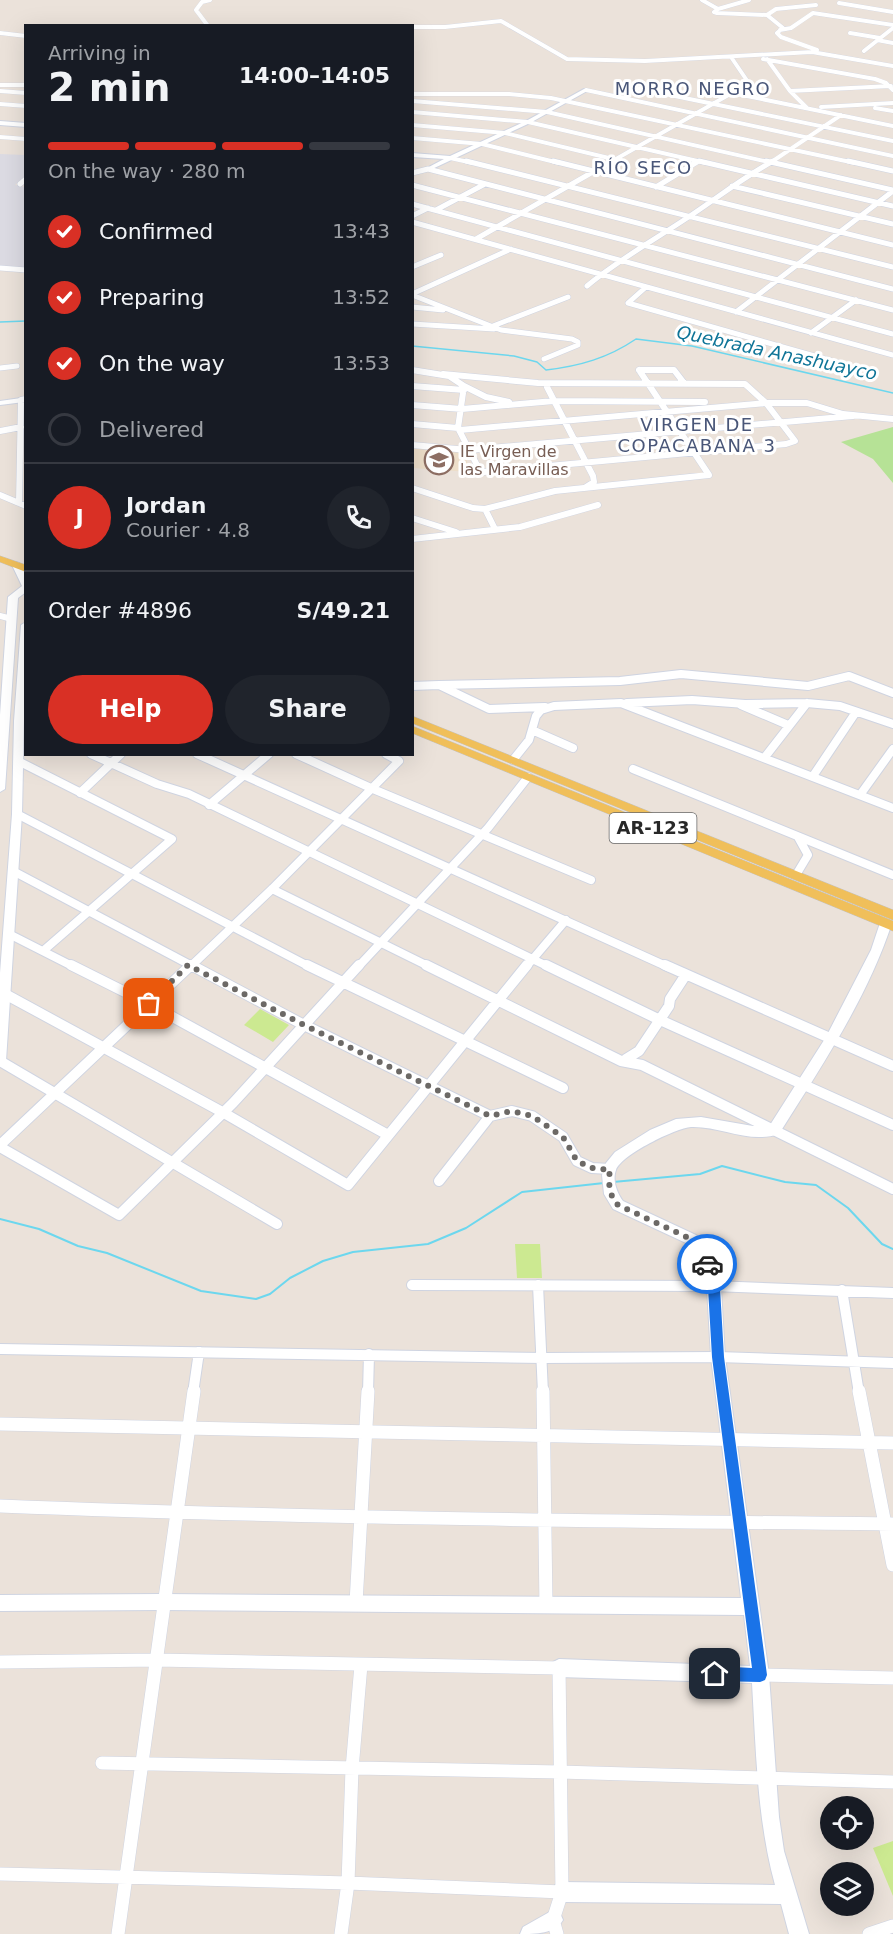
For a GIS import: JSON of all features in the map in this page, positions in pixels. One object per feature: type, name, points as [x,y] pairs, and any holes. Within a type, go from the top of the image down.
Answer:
[{"type":"main road","points":[[0,550],[22,565]]},
{"type":"main road","points":[[0,559],[22,565]]},
{"type":"main road","name":"AR-123","points":[[414,720],[796,875],[891,921]]},
{"type":"main road","name":"AR-123","points":[[414,730],[891,921]]},
{"type":"street","points":[[206,24],[196,10],[202,2],[210,0]]},
{"type":"street","points":[[702,0],[718,9],[749,0]]},
{"type":"street","points":[[839,3],[893,12]]},
{"type":"street","points":[[767,15],[776,9],[816,5]]},
{"type":"street","points":[[718,9],[715,13],[767,15],[780,23],[783,28],[777,33],[781,37],[816,48],[818,52]]},
{"type":"street","points":[[780,30],[791,28],[813,13],[893,27]]},
{"type":"street","points":[[414,27],[446,27],[501,21],[559,57],[567,59],[645,61],[731,57],[766,58],[818,52],[893,66]]},
{"type":"street","points":[[864,51],[893,27]]},
{"type":"street","points":[[0,33],[24,36]]},
{"type":"street","points":[[850,33],[893,43]]},
{"type":"street","points":[[476,239],[570,187],[613,159],[657,136],[748,82],[731,57]]},
{"type":"street","points":[[766,58],[890,86]]},
{"type":"street","points":[[766,58],[805,108]]},
{"type":"street","points":[[890,86],[892,79]]},
{"type":"street","points":[[0,85],[24,85]]},
{"type":"street","points":[[790,91],[890,86]]},
{"type":"street","points":[[636,88],[893,141]]},
{"type":"street","points":[[414,172],[428,169],[528,122],[586,90],[893,156]]},
{"type":"street","points":[[0,91],[24,93]]},
{"type":"street","points":[[732,93],[893,126]]},
{"type":"street","points":[[414,94],[509,94],[567,101],[893,171]]},
{"type":"street","points":[[414,101],[547,112],[893,190]]},
{"type":"street","points":[[0,104],[24,106]]},
{"type":"street","points":[[805,108],[893,104]]},
{"type":"street","points":[[864,105],[893,111]]},
{"type":"street","points":[[414,112],[528,122],[893,206]]},
{"type":"street","points":[[587,286],[601,274],[668,231],[748,174],[772,162],[841,115]]},
{"type":"street","points":[[0,121],[24,120]]},
{"type":"street","points":[[0,121],[24,125]]},
{"type":"street","points":[[414,125],[505,133],[613,159]]},
{"type":"street","points":[[0,137],[24,139]]},
{"type":"street","points":[[414,138],[482,144],[893,245]]},
{"type":"street","points":[[414,156],[447,160],[570,187],[893,267]]},
{"type":"street","points":[[656,187],[697,162]]},
{"type":"street","points":[[428,169],[893,289]]},
{"type":"street","points":[[436,210],[485,184]]},
{"type":"street","points":[[414,186],[893,310]]},
{"type":"street","points":[[732,186],[893,224]]},
{"type":"street","points":[[736,312],[893,190]]},
{"type":"street","points":[[414,204],[893,333]]},
{"type":"street","points":[[414,215],[428,208]]},
{"type":"street","points":[[414,223],[893,355]]},
{"type":"street","points":[[414,293],[512,249]]},
{"type":"street","points":[[414,266],[441,255]]},
{"type":"street","points":[[0,268],[24,270]]},
{"type":"street","points":[[646,287],[628,303],[850,366]]},
{"type":"street","points":[[414,295],[501,330]]},
{"type":"street","points":[[493,326],[568,297]]},
{"type":"street","points":[[812,333],[856,300]]},
{"type":"street","points":[[414,307],[463,313]]},
{"type":"street","points":[[414,324],[501,330],[572,339],[578,342],[578,345],[544,360]]},
{"type":"street","points":[[0,368],[17,366]]},
{"type":"street","points":[[414,370],[531,382],[745,384],[766,403],[795,441],[786,444],[484,472],[479,469],[459,429],[464,388]]},
{"type":"street","points":[[414,489],[473,508],[485,508],[555,491],[710,475],[639,370],[674,370],[684,383]]},
{"type":"street","points":[[443,374],[464,388],[486,397],[521,404]]},
{"type":"street","points":[[568,382],[556,386],[557,401],[587,462],[594,483],[578,489]]},
{"type":"street","points":[[414,386],[464,388]]},
{"type":"street","points":[[547,387],[557,401]]},
{"type":"street","points":[[0,403],[23,400],[22,505],[0,495]]},
{"type":"street","points":[[414,405],[462,409],[557,401],[661,401],[732,405]]},
{"type":"street","points":[[414,424],[459,429],[766,403],[807,403],[853,416]]},
{"type":"street","points":[[414,445],[468,450],[853,416],[893,419]]},
{"type":"street","points":[[0,430],[21,427]]},
{"type":"street","points":[[414,539],[458,532],[520,527],[598,506]]},
{"type":"street","points":[[485,508],[495,530]]},
{"type":"street","points":[[414,519],[458,532]]},
{"type":"street","points":[[0,789],[4,659],[12,619],[13,597],[24,588]]},
{"type":"street","points":[[0,615],[12,619]]},
{"type":"street","points":[[414,686],[620,681],[681,674],[808,686],[824,685],[846,676],[858,679],[880,691],[893,693]]},
{"type":"street","points":[[24,676],[0,1061],[278,1224]]},
{"type":"street","points":[[439,685],[489,709],[692,700],[736,703],[807,703],[837,705],[893,723]]},
{"type":"street","points":[[621,703],[893,808]]},
{"type":"street","points":[[736,703],[788,725]]},
{"type":"street","points":[[765,757],[807,703]]},
{"type":"street","points":[[513,760],[529,740],[537,713],[547,707]]},
{"type":"street","points":[[813,777],[856,712]]},
{"type":"street","points":[[532,730],[573,748]]},
{"type":"street","points":[[860,795],[893,749]]},
{"type":"street","points":[[94,756],[309,851],[660,1020],[893,1125]]},
{"type":"street","points":[[80,793],[119,756]]},
{"type":"street","points":[[202,756],[451,867],[685,976],[893,1066]]},
{"type":"street","points":[[209,805],[267,756]]},
{"type":"street","points":[[300,756],[373,789],[591,880]]},
{"type":"street","points":[[390,756],[399,761],[373,789],[272,889],[188,965],[0,1146],[119,1215],[174,1165],[268,1067],[341,983],[484,834],[528,777]]},
{"type":"street","points":[[18,761],[172,839],[43,951]]},
{"type":"street","points":[[633,769],[893,875]]},
{"type":"street","points":[[17,814],[341,983],[563,1088]]},
{"type":"street","points":[[796,875],[808,855],[798,837]]},
{"type":"street","points":[[13,871],[304,1025],[490,1116]]},
{"type":"street","points":[[272,889],[621,1061],[642,1065],[893,1189]]},
{"type":"street","points":[[5,994],[224,1113],[348,1185],[497,1000],[566,920]]},
{"type":"street","points":[[774,1130],[831,1040],[891,921]]},
{"type":"street","points":[[9,934],[149,1004],[388,1134]]},
{"type":"street","points":[[621,1061],[639,1052],[685,976]]},
{"type":"street","points":[[439,1181],[490,1116],[512,1111],[532,1116],[563,1137],[577,1161],[592,1168],[610,1170]]},
{"type":"street","points":[[774,1130],[743,1130],[703,1122],[677,1125],[634,1147],[612,1163],[608,1178],[613,1200],[618,1205],[691,1239],[700,1249],[710,1269],[714,1288],[718,1357],[728,1439],[760,1675],[775,1851],[799,1934]]},
{"type":"street","points":[[412,1285],[842,1290],[893,1293]]},
{"type":"street","points":[[538,1285],[545,1435],[543,1521],[546,1606]]},
{"type":"street","points":[[842,1290],[868,1443],[889,1524],[893,1565]]},
{"type":"street","points":[[0,1349],[543,1358],[718,1357],[893,1362]]},
{"type":"street","points":[[118,1934],[157,1660],[162,1602],[199,1352]]},
{"type":"street","points":[[356,1603],[360,1516],[368,1430],[369,1354]]},
{"type":"street","points":[[0,1424],[368,1430],[893,1443]]},
{"type":"street","points":[[0,1506],[175,1513],[543,1521],[889,1524]]},
{"type":"street","points":[[0,1603],[356,1603],[752,1607]]},
{"type":"street","points":[[0,1662],[157,1660],[559,1668],[893,1678]]},
{"type":"street","points":[[341,1934],[348,1883],[352,1769],[361,1665]]},
{"type":"street","points":[[531,1934],[555,1927],[562,1892],[559,1668]]},
{"type":"street","points":[[102,1763],[560,1772],[893,1782]]},
{"type":"street","points":[[0,1874],[348,1883],[562,1892],[788,1895]]},
{"type":"street","points":[[869,1934],[893,1926]]},
{"type":"shaded area","points":[[0,154],[24,155],[24,177],[15,185],[24,187],[24,268],[0,266]]},
{"type":"shaded area","name":"IE Virgen de las Maravillas","points":[[414,448],[464,451],[470,472],[414,468]]},
{"type":"green space","points":[[893,427],[893,483],[873,459],[841,442]]},
{"type":"green space","points":[[260,1009],[289,1025],[273,1042],[244,1025]]},
{"type":"green space","points":[[515,1244],[540,1244],[542,1278],[517,1278]]},
{"type":"green space","points":[[893,1841],[893,1896],[874,1850],[874,1848]]},
{"type":"waterway","name":"Quebrada Anashuayco","points":[[0,322],[24,321]]},
{"type":"waterway","name":"Quebrada Anashuayco","points":[[414,346],[514,356],[537,362],[546,370],[593,360],[636,339],[692,346],[893,393]]},
{"type":"waterway","points":[[613,1182],[700,1174],[722,1166],[785,1182],[816,1185],[848,1208],[882,1244],[893,1249]]},
{"type":"waterway","points":[[0,1219],[39,1229],[78,1246],[107,1253],[201,1291],[256,1299],[270,1294],[290,1278],[323,1261],[353,1252],[428,1244],[466,1228],[522,1192],[604,1183]]},
{"type":"way so far","points":[[149,1004],[188,965],[490,1116],[512,1111],[532,1116],[563,1137],[577,1161],[592,1168],[610,1170],[608,1178],[611,1193],[618,1205],[691,1239],[700,1249],[707,1264]]},
{"type":"place","name":"IE Virgen de las Maravillas","points":[[439,460]]},
{"type":"district","name":"MORRO NEGRO","points":[[693,89]]},
{"type":"district","name":"RÍO SECO","points":[[643,168]]},
{"type":"district","name":"VIRGEN DE COPACABANA 3","points":[[697,435]]},
{"type":"route","points":[[707,1264],[714,1288],[718,1357],[760,1675],[715,1674]]}]
